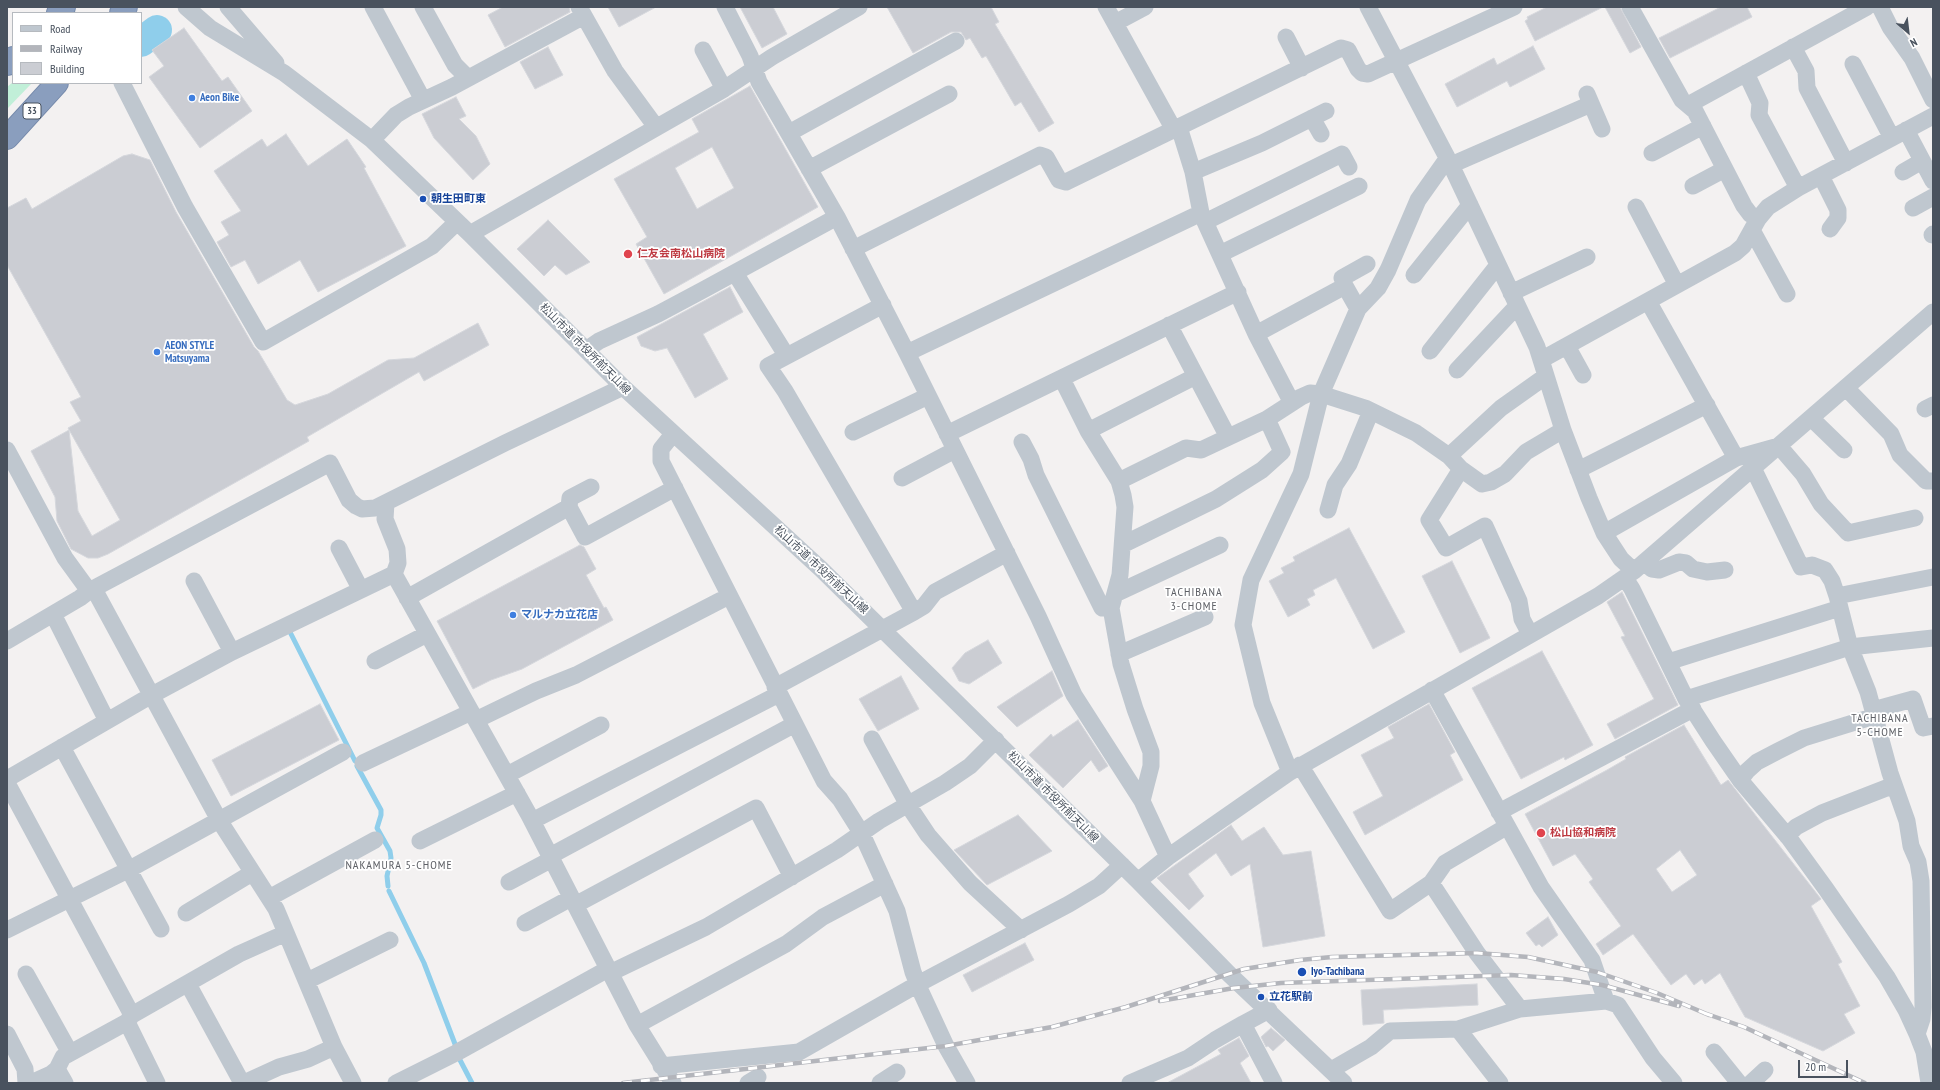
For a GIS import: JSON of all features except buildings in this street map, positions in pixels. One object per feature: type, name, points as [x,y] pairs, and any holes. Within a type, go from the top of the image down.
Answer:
[{"type":"highway","name":"33","points":[[7,138],[56,84]]},
{"type":"street","name":"松山市道 市役所前天山線","points":[[186,7],[210,28],[284,73],[372,140],[470,234],[623,387],[821,569],[882,628],[1122,865],[1229,974],[1269,1010],[1344,1083]]},
{"type":"street","name":"松山市道 市役所前天山線","points":[[228,7],[284,73]]},
{"type":"street","points":[[373,7],[423,100]]},
{"type":"street","points":[[423,7],[455,65],[468,78]]},
{"type":"street","points":[[725,7],[750,56],[759,82],[837,217],[907,353],[1038,616],[1074,696],[1142,801],[1168,856]]},
{"type":"street","points":[[470,234],[656,127],[724,90],[755,69],[859,7]]},
{"type":"street","points":[[1106,7],[1176,129],[1193,172],[1203,217],[1256,334],[1292,403]]},
{"type":"street","points":[[1116,23],[1145,7]]},
{"type":"street","points":[[1368,7],[1449,162],[1514,299],[1550,385],[1563,430],[1604,533],[1621,559],[1634,570],[1659,570],[1679,562],[1686,563],[1693,569],[1707,572],[1725,570]]},
{"type":"street","points":[[853,249],[1040,155],[1046,157],[1059,180],[1066,182],[1341,48],[1348,50],[1362,73],[1368,74],[1514,7]]},
{"type":"street","points":[[1630,7],[1682,100],[1695,111],[1744,206],[1750,214],[1787,294]]},
{"type":"street","points":[[1688,105],[1867,7]]},
{"type":"street","points":[[1880,7],[1890,28],[1912,58],[1933,100]]},
{"type":"street","points":[[372,140],[396,115],[468,78],[582,11],[615,71],[656,127]]},
{"type":"street","points":[[1286,37],[1302,68]]},
{"type":"street","points":[[788,133],[956,41]]},
{"type":"street","points":[[1793,47],[1806,71],[1807,88],[1846,163]]},
{"type":"street","points":[[703,50],[724,90]]},
{"type":"street","points":[[1854,64],[1899,134],[1922,161],[1933,181]]},
{"type":"street","points":[[1746,74],[1760,103],[1759,115],[1798,188]]},
{"type":"street","points":[[123,84],[182,201],[263,342],[432,246],[457,222]]},
{"type":"street","points":[[809,169],[949,94]]},
{"type":"street","points":[[1602,129],[1589,99],[1449,162],[1418,200],[1388,270],[1378,288],[1358,309],[1320,394],[1301,474],[1251,580],[1243,626],[1262,703],[1295,769],[1390,911],[1431,883],[1445,863],[1502,819],[1690,704],[1850,647],[1933,638]]},
{"type":"street","points":[[1193,172],[1262,142],[1319,114],[1321,134]]},
{"type":"street","points":[[1449,456],[1567,346],[1735,252],[1743,246],[1755,225],[1768,207],[1798,188],[1933,116]]},
{"type":"street","points":[[1652,153],[1703,126]]},
{"type":"street","points":[[907,353],[1342,154],[1349,167]]},
{"type":"street","points":[[1903,172],[1922,161]]},
{"type":"street","points":[[1693,186],[1725,169]]},
{"type":"street","points":[[1821,176],[1838,210],[1838,218],[1830,229]]},
{"type":"street","points":[[1220,254],[1360,186]]},
{"type":"street","points":[[1913,208],[1933,198]]},
{"type":"street","points":[[1414,275],[1470,205]]},
{"type":"street","points":[[1636,207],[1678,285]]},
{"type":"street","points":[[586,350],[599,341],[658,314],[837,217]]},
{"type":"street","points":[[1457,370],[1514,299],[1587,257]]},
{"type":"street","points":[[1256,334],[1342,278],[1367,264]]},
{"type":"street","points":[[1430,352],[1498,265]]},
{"type":"street","points":[[735,273],[786,355]]},
{"type":"street","points":[[1342,278],[1358,309]]},
{"type":"street","points":[[947,434],[1238,292]]},
{"type":"street","points":[[1648,301],[1736,458]]},
{"type":"street","points":[[882,305],[786,355],[768,366],[785,390],[914,612]]},
{"type":"street","points":[[1138,881],[1168,856],[1295,769],[1598,596],[1634,570],[1812,418],[1933,312]]},
{"type":"street","points":[[1169,325],[1228,437]]},
{"type":"street","points":[[1567,346],[1583,375]]},
{"type":"street","points":[[1088,431],[1196,376]]},
{"type":"street","points":[[1062,379],[1088,431],[1119,481],[1125,507],[1124,544],[1120,575],[1111,608],[1119,654],[1135,709],[1151,752],[1151,766],[1142,801]]},
{"type":"street","points":[[7,641],[91,590],[330,463],[350,500],[356,506],[369,509],[386,503],[506,442],[623,387]]},
{"type":"street","points":[[1846,388],[1891,434],[1900,455],[1926,481],[1933,481]]},
{"type":"street","points":[[1119,481],[1186,448],[1201,450],[1267,419],[1310,393],[1320,394],[1371,411],[1416,433],[1449,456],[1462,469],[1482,484],[1490,482],[1505,474],[1526,452],[1563,430]]},
{"type":"street","points":[[854,432],[928,396]]},
{"type":"street","points":[[1578,470],[1707,405]]},
{"type":"street","points":[[1328,510],[1335,485],[1349,464],[1371,411]]},
{"type":"street","points":[[1812,418],[1844,450]]},
{"type":"street","points":[[1124,544],[1216,499],[1262,470],[1282,452],[1267,419]]},
{"type":"street","points":[[673,434],[661,449],[661,461],[824,781],[840,799],[862,834],[897,911],[913,972],[918,984],[946,1046],[967,1083]]},
{"type":"street","points":[[1022,442],[1031,459],[1036,475],[1102,608],[1113,599],[1220,545]]},
{"type":"street","points":[[1604,533],[1736,458],[1779,446]]},
{"type":"street","points":[[1779,446],[1803,474],[1821,504],[1848,533],[1915,518]]},
{"type":"street","points":[[7,450],[65,558],[91,590],[152,695],[219,820],[252,873],[270,898],[334,1047],[353,1083]]},
{"type":"street","points":[[902,478],[955,450]]},
{"type":"street","points":[[1754,468],[1801,567],[1812,565],[1825,570],[1832,581],[1839,602],[1850,647],[1861,672],[1894,785],[1907,821],[1911,846],[1918,862],[1921,881],[1927,902],[1928,930],[1923,1007],[1922,1019],[1917,1034]]},
{"type":"street","points":[[1462,469],[1429,520],[1446,548],[1485,526],[1519,601],[1522,619],[1530,634]]},
{"type":"street","points":[[591,487],[570,498],[569,507],[585,537],[675,488]]},
{"type":"street","points":[[7,779],[152,695],[232,652],[394,574],[398,563],[396,549],[385,519],[386,503]]},
{"type":"street","points":[[407,598],[569,507]]},
{"type":"street","points":[[339,548],[361,590]]},
{"type":"street","points":[[532,821],[777,691],[882,628],[924,606],[935,592],[1007,553]]},
{"type":"street","points":[[1634,570],[1632,589],[1690,704],[1740,780],[1787,836],[1867,946],[1906,1010],[1917,1034],[1924,1052],[1929,1083]]},
{"type":"street","points":[[394,574],[517,793],[637,1025],[661,1066],[673,1083]]},
{"type":"street","points":[[1668,662],[1839,602],[1933,577]]},
{"type":"street","points":[[194,581],[232,652]]},
{"type":"street","points":[[363,763],[473,716],[576,675],[729,596]]},
{"type":"street","points":[[53,614],[107,721]]},
{"type":"street","points":[[1119,654],[1205,617]]},
{"type":"street","points":[[375,661],[427,634]]},
{"type":"street","points":[[1432,690],[1502,819],[1541,887],[1592,960],[1606,1001]]},
{"type":"street","points":[[1740,780],[1757,762],[1804,738],[1913,699],[1923,728],[1933,726]]},
{"type":"street","points":[[509,882],[551,857],[795,724]]},
{"type":"street","points":[[507,775],[601,725]]},
{"type":"street","points":[[872,739],[908,805],[928,835],[965,878],[1021,930]]},
{"type":"street","points":[[396,1083],[456,1053],[609,971],[706,928],[792,877],[862,834],[879,821],[908,805],[970,766],[996,740]]},
{"type":"street","points":[[62,747],[160,929]]},
{"type":"street","points":[[7,930],[128,870],[343,752]]},
{"type":"street","points":[[7,783],[69,900],[129,1019],[157,1083]]},
{"type":"street","points":[[1787,836],[1796,827],[1822,813],[1894,785]]},
{"type":"street","points":[[420,841],[517,793]]},
{"type":"street","points":[[525,923],[573,901],[756,808],[792,877]]},
{"type":"street","points":[[270,898],[375,840]]},
{"type":"street","points":[[661,1066],[799,1052],[918,984],[1021,930],[1099,886],[1122,865]]},
{"type":"street","points":[[186,913],[252,873]]},
{"type":"street","points":[[1431,883],[1477,953],[1520,1009]]},
{"type":"street","points":[[637,1025],[772,952],[823,917],[885,884]]},
{"type":"street","points":[[31,1083],[51,1074],[61,1076],[63,1057],[239,954],[286,933]]},
{"type":"street","points":[[306,981],[390,940]]},
{"type":"street","points":[[26,974],[70,1053]]},
{"type":"street","points":[[188,984],[243,1083],[279,1068],[308,1060],[334,1047]]},
{"type":"street","points":[[1331,1070],[1371,1047],[1390,1031],[1458,1029],[1520,1009],[1606,1001],[1618,1005],[1652,1058],[1674,1083]]},
{"type":"street","points":[[1130,1083],[1188,1058],[1215,1040],[1269,1010]]},
{"type":"street","points":[[1243,1024],[1274,1083]]},
{"type":"street","points":[[1458,1029],[1500,1083]]},
{"type":"street","points":[[7,1034],[25,1069],[26,1083]]},
{"type":"street","points":[[1714,1052],[1739,1083]]},
{"type":"street","points":[[1751,1083],[1765,1070]]},
{"type":"street","points":[[880,1083],[898,1072]]},
{"type":"green space","points":[[12,83],[31,84],[7,109],[7,87]]},
{"type":"waterway","points":[[142,41],[157,30]]},
{"type":"waterway","points":[[290,632],[355,761]]},
{"type":"waterway","points":[[357,766],[381,810],[377,828],[390,851],[391,858],[387,876],[388,886]]},
{"type":"waterway","points":[[389,891],[424,963],[455,1044]]},
{"type":"waterway","points":[[460,1060],[472,1083]]},
{"type":"railway","points":[[623,1083],[946,1046],[1052,1027],[1126,1007],[1244,969],[1300,960],[1332,957],[1477,953],[1528,957],[1597,972],[1657,993],[1709,1015]]},
{"type":"railway","points":[[1160,1001],[1234,988],[1281,983],[1511,975],[1564,979],[1602,985],[1679,1006]]},
{"type":"railway","points":[[1704,1013],[1744,1027],[1865,1083]]},
{"type":"place","name":"Aeon Bike","points":[[192,98]]},
{"type":"place","name":"朝生田町東","points":[[423,199]]},
{"type":"place","name":"仁友会南松山病院","points":[[628,254]]},
{"type":"place","name":"AEON STYLE Matsuyama","points":[[157,352]]},
{"type":"place","name":"マルナカ立花店","points":[[513,615]]},
{"type":"place","name":"松山協和病院","points":[[1541,833]]},
{"type":"place","name":"Iyo-Tachibana","points":[[1302,972]]},
{"type":"place","name":"立花駅前","points":[[1261,997]]},
{"type":"district","name":"TACHIBANA 3-CHOME","points":[[1194,600]]},
{"type":"district","name":"TACHIBANA 5-CHOME","points":[[1880,726]]},
{"type":"district","name":"NAKAMURA 5-CHOME","points":[[399,866]]}]
